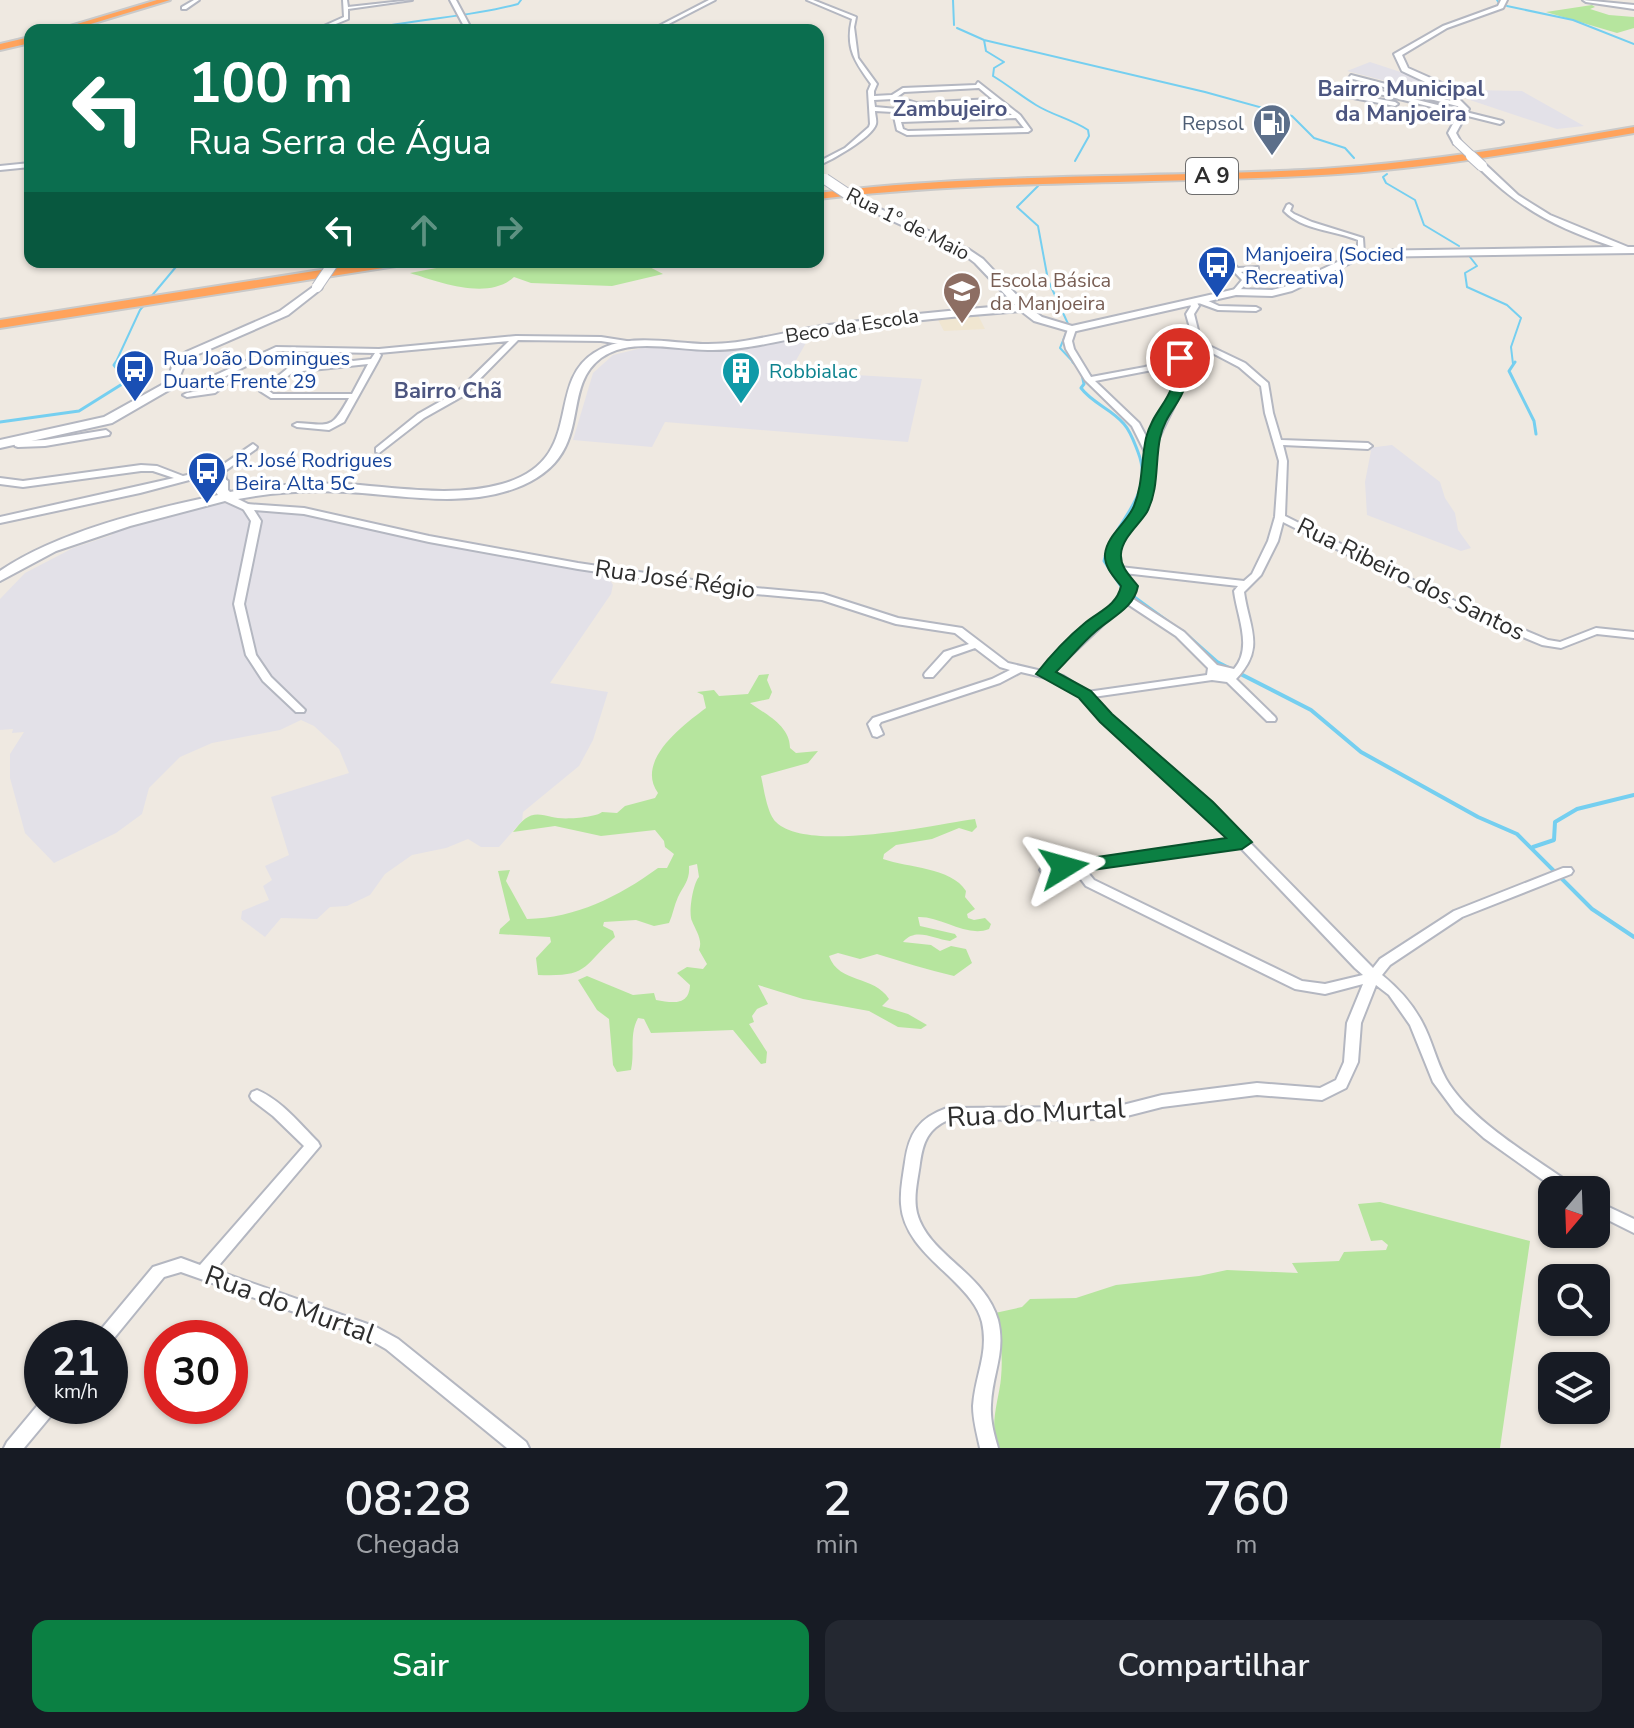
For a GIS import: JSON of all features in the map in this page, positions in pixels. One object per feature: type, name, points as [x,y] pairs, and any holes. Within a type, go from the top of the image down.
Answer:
[{"type":"highway","points":[[82,24],[166,0]]},
{"type":"highway","points":[[89,24],[173,0]]},
{"type":"highway","points":[[0,46],[24,41]]},
{"type":"highway","name":"A 9","points":[[824,195],[1078,176],[1295,168],[1407,160],[1634,127]]},
{"type":"highway","name":"A 9","points":[[824,181],[1011,174],[1303,173],[1421,163],[1634,127]]},
{"type":"highway","points":[[1320,159],[1407,160]]},
{"type":"highway","points":[[1347,178],[1372,170],[1421,163]]},
{"type":"highway","points":[[1078,176],[1164,166]]},
{"type":"highway","points":[[1078,176],[1146,180],[1192,187]]},
{"type":"highway","points":[[191,291],[318,268]]},
{"type":"highway","points":[[0,324],[191,291],[354,268]]},
{"type":"highway","points":[[0,318],[104,305]]},
{"type":"street","points":[[184,8],[197,0]]},
{"type":"street","points":[[332,24],[346,18],[345,0]]},
{"type":"street","points":[[347,8],[410,0]]},
{"type":"street","points":[[453,0],[467,24]]},
{"type":"street","points":[[665,24],[713,0]]},
{"type":"street","points":[[809,0],[854,18],[854,53],[873,80],[871,128],[847,149],[824,161]]},
{"type":"street","points":[[1461,113],[1441,86],[1405,69],[1398,54],[1445,27],[1501,7],[1504,0]]},
{"type":"street","points":[[1590,0],[1634,7]]},
{"type":"street","points":[[1351,77],[1461,113]]},
{"type":"street","points":[[893,97],[903,90],[979,85],[993,101]]},
{"type":"street","points":[[1353,86],[1500,122]]},
{"type":"street","points":[[1345,95],[1349,93],[1461,113]]},
{"type":"street","points":[[872,98],[893,97],[916,105],[993,101],[1011,108],[1028,130],[914,133],[900,130],[895,110],[873,109]]},
{"type":"street","points":[[1461,113],[1452,133],[1457,142],[1519,202],[1555,224],[1634,250]]},
{"type":"street","points":[[899,120],[1018,116]]},
{"type":"street","points":[[0,168],[24,166]]},
{"type":"street","name":"Rua 1º de Maio","points":[[824,183],[965,251],[979,261],[1023,308],[1044,322],[1066,328]]},
{"type":"street","points":[[1289,206],[1287,211],[1294,220],[1330,227],[1361,239],[1361,254]]},
{"type":"street","points":[[1149,452],[1136,425],[1089,380],[1070,349],[1066,328],[1236,292],[1272,293],[1361,254],[1634,250]]},
{"type":"street","points":[[1225,259],[1246,280],[1308,279]]},
{"type":"street","points":[[172,384],[180,361],[284,313],[317,287],[330,268]]},
{"type":"street","points":[[1236,270],[1256,268]]},
{"type":"street","points":[[1236,292],[1246,280]]},
{"type":"street","points":[[1196,301],[1218,308],[1256,309]]},
{"type":"street","points":[[1196,301],[1190,314],[1198,343],[1242,365],[1265,385],[1283,461],[1280,517],[1273,541],[1256,575],[1244,584],[1239,596],[1248,626],[1248,648],[1235,674]]},
{"type":"street","name":"Beco da Escola","points":[[633,344],[716,347],[928,314],[1023,308]]},
{"type":"street","points":[[0,444],[108,420],[172,384],[207,382],[276,349],[379,351],[516,338],[601,339],[633,344]]},
{"type":"street","points":[[379,450],[421,416],[460,394],[516,338]]},
{"type":"street","points":[[1089,380],[1147,369],[1180,358],[1198,343]]},
{"type":"street","points":[[241,492],[321,487],[447,493],[509,486],[540,473],[555,457],[566,433],[583,367],[599,354],[633,344]]},
{"type":"street","points":[[297,425],[335,425],[379,351]]},
{"type":"street","points":[[1045,674],[1091,627],[1116,610],[1127,595],[1130,586],[1116,569],[1113,557],[1115,545],[1140,510],[1148,487],[1149,452],[1157,428],[1183,379],[1180,358]]},
{"type":"street","points":[[354,396],[271,396],[264,391],[291,370],[374,361]]},
{"type":"street","points":[[187,395],[212,391],[235,376],[245,364]]},
{"type":"street","points":[[17,440],[18,444],[32,444],[106,433]]},
{"type":"street","points":[[1277,442],[1368,446]]},
{"type":"street","points":[[0,577],[48,548],[223,482],[253,447]]},
{"type":"street","points":[[0,481],[23,484],[154,468],[175,477],[193,476],[223,482],[241,492],[247,507]]},
{"type":"street","points":[[0,520],[95,501],[193,476]]},
{"type":"street","points":[[223,482],[256,521],[239,604],[251,655],[267,679],[300,710]]},
{"type":"street","name":"Rua José Régio","points":[[247,507],[304,511],[429,539],[578,566],[733,589],[823,597],[896,621],[958,630],[1004,665],[1059,678],[1085,695],[1106,718],[1207,806],[1373,977],[1394,992],[1416,1023],[1440,1082],[1461,1109],[1489,1134],[1549,1176]]},
{"type":"street","name":"Rua Ribeiro dos Santos","points":[[1280,517],[1455,605],[1546,643],[1561,645],[1596,631],[1634,635]]},
{"type":"street","points":[[1116,569],[1244,584]]},
{"type":"street","points":[[1127,595],[1180,634],[1212,672]]},
{"type":"street","points":[[929,675],[948,654],[978,644]]},
{"type":"street","points":[[877,734],[873,724],[877,720],[996,681],[1017,670]]},
{"type":"street","points":[[1085,695],[1212,672],[1235,674],[1271,719]]},
{"type":"street","points":[[1046,870],[1242,842]]},
{"type":"street","points":[[1082,865],[1080,871],[1090,883],[1174,927],[1300,986],[1325,989],[1373,977],[1385,962],[1458,914],[1567,871]]},
{"type":"street","name":"Rua do Murtal","points":[[989,1448],[981,1408],[993,1339],[986,1312],[968,1280],[921,1240],[910,1214],[915,1146],[923,1127],[932,1119],[947,1114],[1115,1113],[1162,1101],[1257,1089],[1322,1094],[1341,1084],[1351,1062],[1354,1023],[1373,977]]},
{"type":"street","points":[[203,1273],[313,1146],[257,1096]]},
{"type":"street","points":[[1610,1214],[1634,1226]]},
{"type":"street","name":"Rua do Murtal","points":[[119,1320],[159,1272],[181,1265],[370,1332],[392,1344],[520,1448]]},
{"type":"street","points":[[13,1448],[33,1424]]},
{"type":"shaded area","points":[[1370,62],[1431,82],[1448,97],[1347,71]]},
{"type":"shaded area","points":[[1467,86],[1470,90],[1522,91],[1584,126],[1557,129],[1452,94],[1448,87]]},
{"type":"shaded area","name":"Escola Básica da Manjoeira","points":[[977,313],[985,329],[944,331],[936,316]]},
{"type":"shaded area","points":[[811,334],[790,371],[922,379],[908,442],[665,422],[652,447],[573,440],[593,373],[613,355],[646,347],[729,350]]},
{"type":"shaded area","points":[[1392,445],[1440,482],[1445,498],[1455,513],[1458,530],[1471,548],[1461,551],[1367,515],[1365,482],[1371,451],[1368,448]]},
{"type":"shaded area","points":[[223,503],[302,513],[481,553],[606,573],[613,585],[611,594],[550,683],[608,692],[593,740],[579,766],[523,812],[522,821],[499,847],[481,847],[468,839],[446,848],[412,855],[385,874],[370,895],[347,906],[330,907],[317,919],[281,918],[265,937],[241,919],[242,911],[269,900],[263,886],[272,880],[265,866],[289,855],[271,797],[349,773],[339,749],[314,726],[301,720],[280,730],[212,743],[180,757],[149,788],[142,814],[116,833],[54,863],[25,833],[10,778],[10,754],[24,732],[0,730],[0,599],[25,573],[73,548],[112,535],[111,532]]},
{"type":"green space","points":[[1595,7],[1590,9],[1609,15],[1634,17],[1634,28],[1617,33],[1546,12]]},
{"type":"green space","points":[[436,268],[652,268],[663,274],[612,286],[531,283],[514,277],[491,288],[477,289],[449,285],[410,273]]},
{"type":"green space","points":[[769,674],[767,680],[772,692],[769,699],[750,703],[782,727],[790,748],[796,753],[818,751],[808,763],[761,776],[768,807],[776,822],[792,831],[842,836],[902,831],[975,819],[977,827],[972,832],[959,828],[932,839],[896,845],[884,854],[883,859],[950,877],[966,891],[965,897],[975,909],[967,914],[968,918],[985,918],[991,924],[989,929],[972,931],[918,917],[920,926],[957,937],[950,941],[913,935],[903,942],[931,945],[940,951],[951,946],[966,949],[972,963],[954,976],[877,954],[860,959],[838,953],[829,956],[840,971],[883,991],[889,999],[882,1006],[908,1014],[927,1025],[921,1029],[898,1027],[869,1011],[803,999],[758,985],[768,1004],[757,1009],[752,1016],[754,1022],[749,1024],[767,1052],[766,1063],[761,1064],[733,1030],[651,1033],[644,1019],[638,1018],[631,1070],[617,1072],[613,1065],[609,1019],[597,1010],[578,980],[587,976],[633,995],[654,993],[656,1000],[662,1001],[679,1002],[687,997],[690,985],[677,973],[687,967],[703,969],[707,964],[699,950],[700,939],[691,917],[693,892],[699,877],[697,864],[689,866],[688,879],[669,923],[654,926],[636,920],[604,922],[603,926],[613,931],[615,937],[583,968],[555,975],[538,975],[536,958],[551,942],[550,937],[499,934],[510,920],[498,871],[510,870],[506,881],[527,919],[563,915],[596,904],[658,868],[667,868],[674,854],[665,847],[655,830],[601,836],[555,826],[513,832],[526,818],[534,815],[570,818],[602,812],[617,813],[625,806],[655,798],[658,793],[653,781],[653,769],[657,757],[675,734],[706,708],[703,695],[697,692],[714,690],[719,696],[748,694],[759,675]]},
{"type":"green space","points":[[1380,1202],[1530,1241],[1500,1448],[999,1448],[994,1422],[1002,1353],[995,1313],[1022,1307],[1030,1299],[1076,1298],[1116,1285],[1227,1270],[1298,1273],[1292,1263],[1339,1261],[1344,1252],[1386,1250],[1388,1245],[1382,1240],[1371,1241],[1358,1204]]},
{"type":"waterway","points":[[400,24],[499,9],[518,4],[521,0]]},
{"type":"waterway","points":[[953,0],[954,25]]},
{"type":"waterway","points":[[1507,6],[1573,20],[1634,44]]},
{"type":"waterway","points":[[957,28],[984,40]]},
{"type":"waterway","points":[[984,40],[1205,92],[1292,116],[1314,138],[1345,148],[1354,158]]},
{"type":"waterway","points":[[984,40],[986,51],[1004,62],[994,68],[993,76],[1030,102],[1088,130],[1089,136],[1075,161]]},
{"type":"waterway","points":[[1387,174],[1383,177],[1386,183],[1415,200],[1424,225],[1459,246]]},
{"type":"waterway","points":[[1038,186],[1017,207],[1038,226],[1048,280],[1069,326],[1060,348],[1075,364]]},
{"type":"waterway","points":[[1470,257],[1477,266],[1465,273],[1467,287],[1507,305],[1521,318],[1511,347],[1513,364]]},
{"type":"waterway","points":[[116,362],[140,310],[175,268]]},
{"type":"waterway","points":[[0,422],[79,411],[127,381],[114,365],[116,362]]},
{"type":"waterway","points":[[1515,362],[1509,371],[1534,421],[1536,434]]},
{"type":"waterway","points":[[1075,364],[1078,367]]},
{"type":"waterway","points":[[1082,374],[1084,384],[1081,388],[1129,430],[1142,468],[1138,496],[1109,546],[1104,561],[1122,588],[1184,633]]},
{"type":"waterway","points":[[1182,631],[1217,662],[1311,710],[1361,752],[1478,817],[1517,834],[1592,909],[1634,937]]},
{"type":"waterway","points":[[1533,847],[1554,840],[1555,822],[1577,809],[1634,795]]},
{"type":"place","name":"Repsol","points":[[1272,157]]},
{"type":"place","name":"Manjoeira (Socied Recreativa)","points":[[1217,299]]},
{"type":"place","name":"Escola Básica da Manjoeira","points":[[962,325]]},
{"type":"place","name":"Rua João Domingues Duarte Frente 29","points":[[135,403]]},
{"type":"place","name":"Robbialac","points":[[741,405]]},
{"type":"place","name":"R. José Rodrigues Beira Alta 5C","points":[[207,505]]},
{"type":"district","name":"Bairro Municipal da Manjoeira","points":[[1401,102]]},
{"type":"district","name":"Zambujeiro","points":[[950,109]]},
{"type":"district","name":"Bairro Chã","points":[[448,391]]},
{"type":"route","points":[[1064,867],[1242,842],[1207,806],[1106,718],[1085,695],[1059,678],[1045,674],[1091,627],[1116,610],[1129,591],[1130,586],[1116,569],[1113,557],[1115,545],[1140,510],[1148,487],[1149,452],[1153,436],[1183,379],[1180,358]]}]
